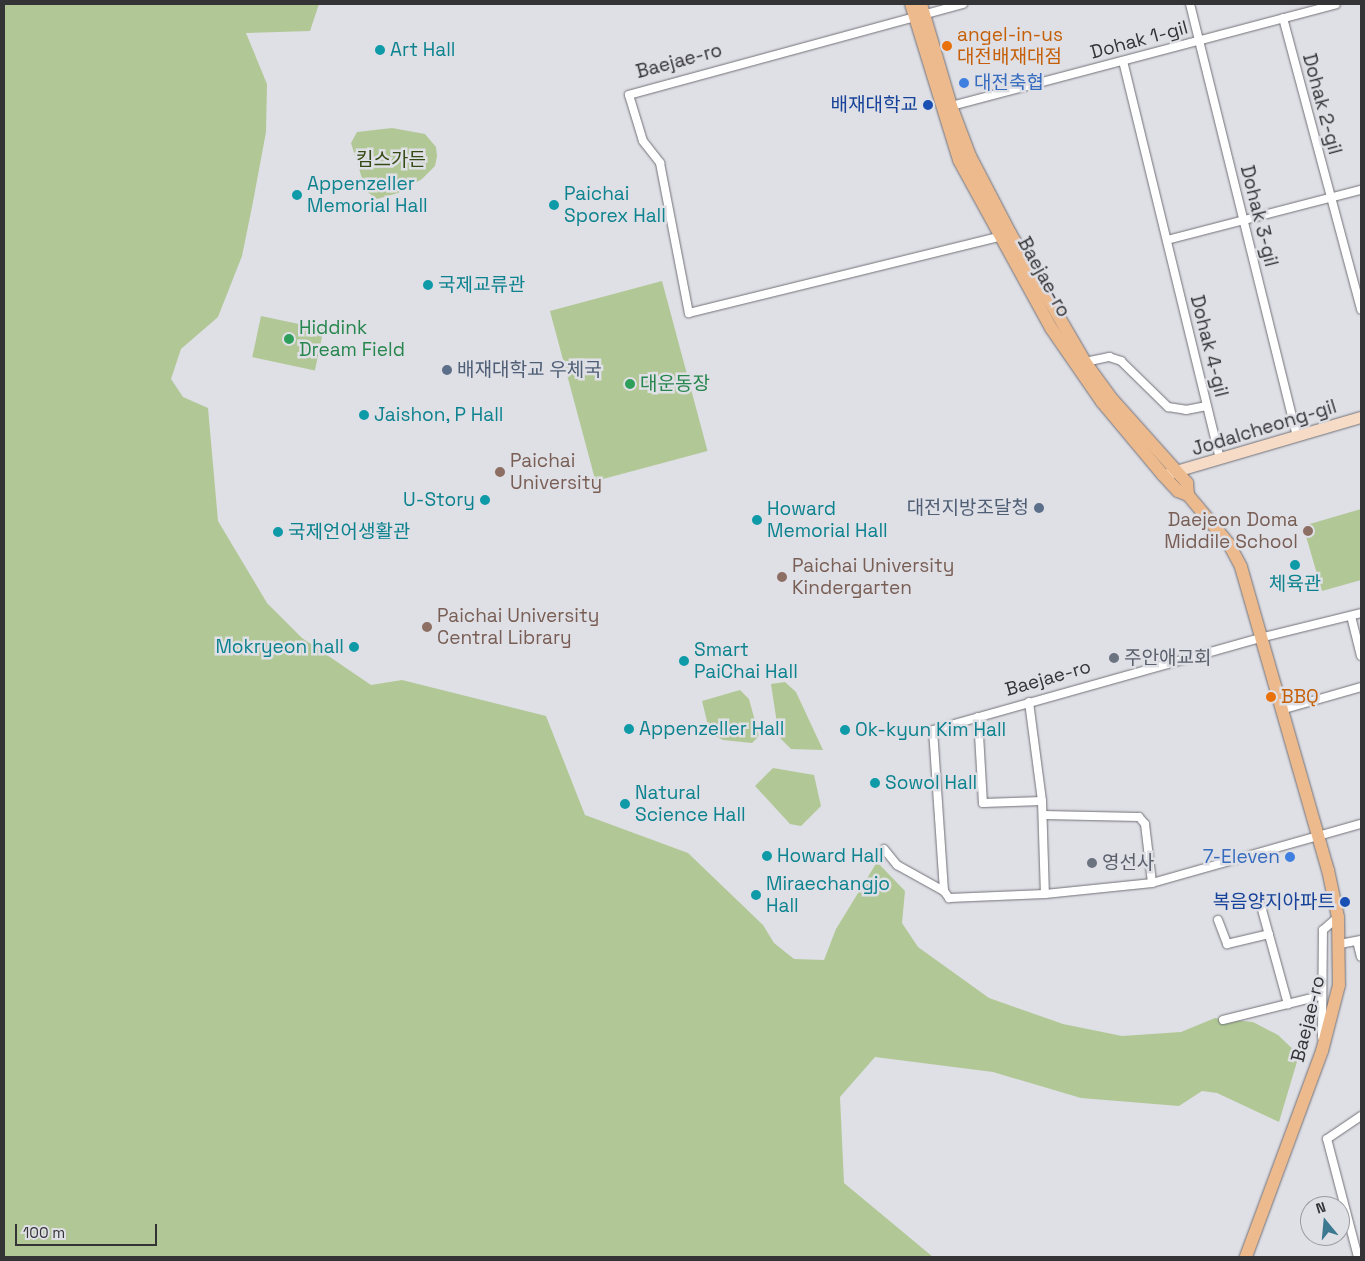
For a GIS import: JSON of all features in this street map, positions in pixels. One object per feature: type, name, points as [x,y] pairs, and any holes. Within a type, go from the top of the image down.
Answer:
[{"type":"main road","name":"Baejae-ro","points":[[911,4],[919,12],[951,106],[964,158]]},
{"type":"main road","name":"Baejae-ro","points":[[919,12],[964,158],[1056,325],[1073,364],[1163,475],[1178,491],[1188,495],[1229,544],[1241,567],[1318,835],[1338,917],[1340,944],[1339,985],[1322,1051],[1246,1257]]},
{"type":"main road","name":"Baejae-ro","points":[[1056,325],[1112,399],[1187,483],[1188,495]]},
{"type":"street","points":[[919,12],[962,4]]},
{"type":"street","name":"Dohak 3-gil","points":[[1190,4],[1297,436]]},
{"type":"street","name":"Dohak 1-gil","points":[[951,106],[1336,4]]},
{"type":"street","name":"Baejae-ro","points":[[919,12],[629,94],[644,141],[660,163],[689,313],[1005,235]]},
{"type":"street","name":"Dohak 2-gil","points":[[1283,18],[1361,310]]},
{"type":"street","name":"Dohak 4-gil","points":[[1123,61],[1220,459]]},
{"type":"street","points":[[1167,240],[1361,190]]},
{"type":"street","points":[[1085,362],[1109,356],[1121,361],[1168,407],[1186,410],[1207,406]]},
{"type":"street","name":"Jodalcheong-gil","points":[[1163,475],[1361,417]]},
{"type":"street","points":[[1260,638],[1361,613]]},
{"type":"street","points":[[1351,616],[1361,656]]},
{"type":"street","name":"Baejae-ro","points":[[944,891],[933,730],[1260,638]]},
{"type":"street","points":[[1281,710],[1361,688]]},
{"type":"street","points":[[1029,702],[1042,802],[1045,894]]},
{"type":"street","points":[[978,717],[982,803],[1042,802]]},
{"type":"street","points":[[1043,815],[1139,817],[1145,824],[1152,883]]},
{"type":"street","points":[[884,849],[897,865],[944,891],[949,898],[1045,894],[1152,883],[1361,824]]},
{"type":"street","name":"Baejae-ro","points":[[1261,906],[1288,1004]]},
{"type":"street","points":[[1322,1051],[1320,996],[1322,930],[1338,917]]},
{"type":"street","points":[[1218,920],[1226,944],[1269,934]]},
{"type":"street","points":[[1340,944],[1359,940],[1361,957]]},
{"type":"street","name":"Baejae-ro","points":[[1223,1020],[1320,996]]},
{"type":"street","points":[[1360,1257],[1327,1139],[1361,1116]]},
{"type":"green space","points":[[4,4],[319,4],[310,31],[246,33],[267,84],[266,132],[242,256],[218,317],[181,349],[171,379],[183,397],[208,408],[218,521],[267,603],[302,638],[371,685],[402,680],[546,716],[585,815],[688,853],[763,925],[774,943],[794,959],[824,960],[836,929],[877,862],[905,891],[902,923],[918,947],[989,998],[1063,1024],[1122,1036],[1181,1032],[1215,1018],[1253,1022],[1278,1035],[1299,1055],[1279,1122],[1217,1093],[1202,1091],[1179,1106],[1081,1098],[993,1072],[875,1057],[840,1097],[844,1183],[933,1257],[4,1257]]},
{"type":"green space","name":"킴스가든","points":[[392,128],[425,134],[436,147],[435,166],[422,179],[398,193],[377,199],[366,191],[351,143],[357,132]]},
{"type":"green space","name":"대운동장","points":[[662,281],[708,451],[596,481],[550,311]]},
{"type":"green space","name":"Hiddink Dream Field","points":[[261,316],[324,329],[315,370],[252,357]]},
{"type":"green space","points":[[1361,509],[1361,580],[1322,591],[1303,526]]},
{"type":"green space","points":[[785,682],[796,692],[823,750],[791,749],[779,737],[771,684]]},
{"type":"green space","points":[[740,690],[749,699],[759,736],[752,743],[723,740],[710,733],[702,701]]},
{"type":"green space","points":[[773,768],[814,775],[821,806],[801,826],[790,824],[755,786]]},
{"type":"place","name":"angel-in-us 대전배재대점","points":[[947,46]]},
{"type":"place","name":"Art Hall","points":[[380,50]]},
{"type":"place","name":"대전축협","points":[[964,83]]},
{"type":"place","name":"배재대학교","points":[[928,105]]},
{"type":"place","name":"Appenzeller Memorial Hall","points":[[297,195]]},
{"type":"place","name":"Paichai Sporex Hall","points":[[554,205]]},
{"type":"place","name":"국제교류관","points":[[428,285]]},
{"type":"place","name":"Hiddink Dream Field","points":[[289,339]]},
{"type":"place","name":"배재대학교 우체국","points":[[447,370]]},
{"type":"place","name":"대운동장","points":[[630,384]]},
{"type":"place","name":"Jaishon, P Hall","points":[[364,415]]},
{"type":"place","name":"Paichai University","points":[[500,472]]},
{"type":"place","name":"U-Story","points":[[485,500]]},
{"type":"place","name":"대전지방조달청","points":[[1039,508]]},
{"type":"place","name":"Howard Memorial Hall","points":[[757,520]]},
{"type":"place","name":"Daejeon Doma Middile School","points":[[1308,531]]},
{"type":"place","name":"국제언어생활관","points":[[278,532]]},
{"type":"place","name":"체육관","points":[[1295,565]]},
{"type":"place","name":"Paichai University Kindergarten","points":[[782,577]]},
{"type":"place","name":"Paichai University Central Library","points":[[427,627]]},
{"type":"place","name":"Mokryeon hall","points":[[354,647]]},
{"type":"place","name":"주안애교회","points":[[1114,658]]},
{"type":"place","name":"Smart PaiChai Hall","points":[[684,661]]},
{"type":"place","name":"BBQ","points":[[1271,697]]},
{"type":"place","name":"Appenzeller Hall","points":[[629,729]]},
{"type":"place","name":"Ok-kyun Kim Hall","points":[[845,730]]},
{"type":"place","name":"Sowol Hall","points":[[875,783]]},
{"type":"place","name":"Natural Science Hall","points":[[625,804]]},
{"type":"place","name":"Howard Hall","points":[[767,856]]},
{"type":"place","name":"7-Eleven","points":[[1290,857]]},
{"type":"place","name":"영선사","points":[[1092,863]]},
{"type":"place","name":"Miraechangjo Hall","points":[[756,895]]},
{"type":"place","name":"복음양지아파트","points":[[1345,902]]}]
